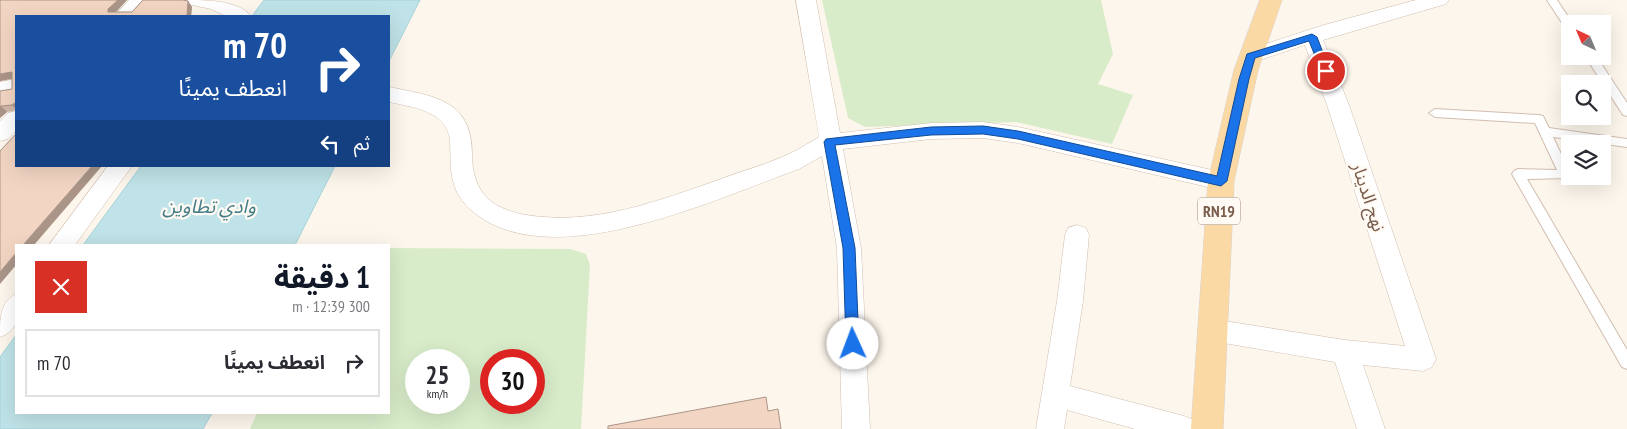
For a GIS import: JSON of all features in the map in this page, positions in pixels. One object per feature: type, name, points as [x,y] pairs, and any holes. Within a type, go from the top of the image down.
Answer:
[{"type":"main road","name":"RN19","points":[[1206,429],[1221,181],[1244,79],[1270,1]]},
{"type":"street","points":[[125,15],[140,0]]},
{"type":"street","points":[[194,0],[227,9]]},
{"type":"street","points":[[806,0],[829,142],[849,248],[856,429]]},
{"type":"street","points":[[1251,56],[1438,0]]},
{"type":"street","name":"نهج الدينار","points":[[1312,37],[1338,105],[1423,359],[1345,352]]},
{"type":"street","points":[[0,88],[15,86]]},
{"type":"street","points":[[390,95],[429,103],[452,116],[461,138],[461,164],[467,189],[482,207],[508,221],[544,227],[584,227],[647,214],[791,163],[829,142],[931,131],[983,130],[1018,135],[1221,181]]},
{"type":"street","points":[[0,133],[15,120]]},
{"type":"street","points":[[62,244],[119,167]]},
{"type":"street","points":[[1050,429],[1077,235]]},
{"type":"street","points":[[0,326],[15,306]]},
{"type":"street","points":[[1212,330],[1345,352],[1371,429]]},
{"type":"street","points":[[1056,395],[1184,429]]},
{"type":"lane","points":[[1552,0],[1562,15]]},
{"type":"lane","points":[[1596,65],[1627,112]]},
{"type":"lane","points":[[1435,113],[1539,119],[1565,175],[1518,174],[1627,363]]},
{"type":"lane","points":[[1545,132],[1627,143]]},
{"type":"green space","points":[[822,0],[1101,0],[1113,54],[1098,84],[1133,95],[1112,144],[1016,122],[865,127],[848,118]]},
{"type":"green space","points":[[390,248],[570,249],[586,254],[590,265],[581,429],[250,429],[257,414],[390,414]]},
{"type":"water","points":[[264,0],[420,0],[390,59],[390,15],[253,15]]},
{"type":"water","name":"وادي تطاوين","points":[[140,167],[334,167],[296,244],[84,244]]},
{"type":"water","points":[[15,336],[15,414],[211,414],[203,429],[0,429],[0,357]]},
{"type":"building","points":[[0,0],[118,0],[108,9],[108,12],[132,12],[143,0],[188,1],[187,15],[15,15],[15,103],[12,105],[0,107],[0,91],[12,89],[12,72],[0,74]]},
{"type":"building","points":[[15,135],[15,167],[91,167],[24,244],[15,244],[15,254],[0,272],[0,151]]},
{"type":"building","points":[[766,397],[768,411],[778,409],[781,429],[608,429],[608,426]]},
{"type":"route","points":[[853,344],[849,248],[829,142],[931,131],[983,130],[1018,135],[1221,181],[1246,70],[1251,56],[1312,37],[1326,71]]}]
